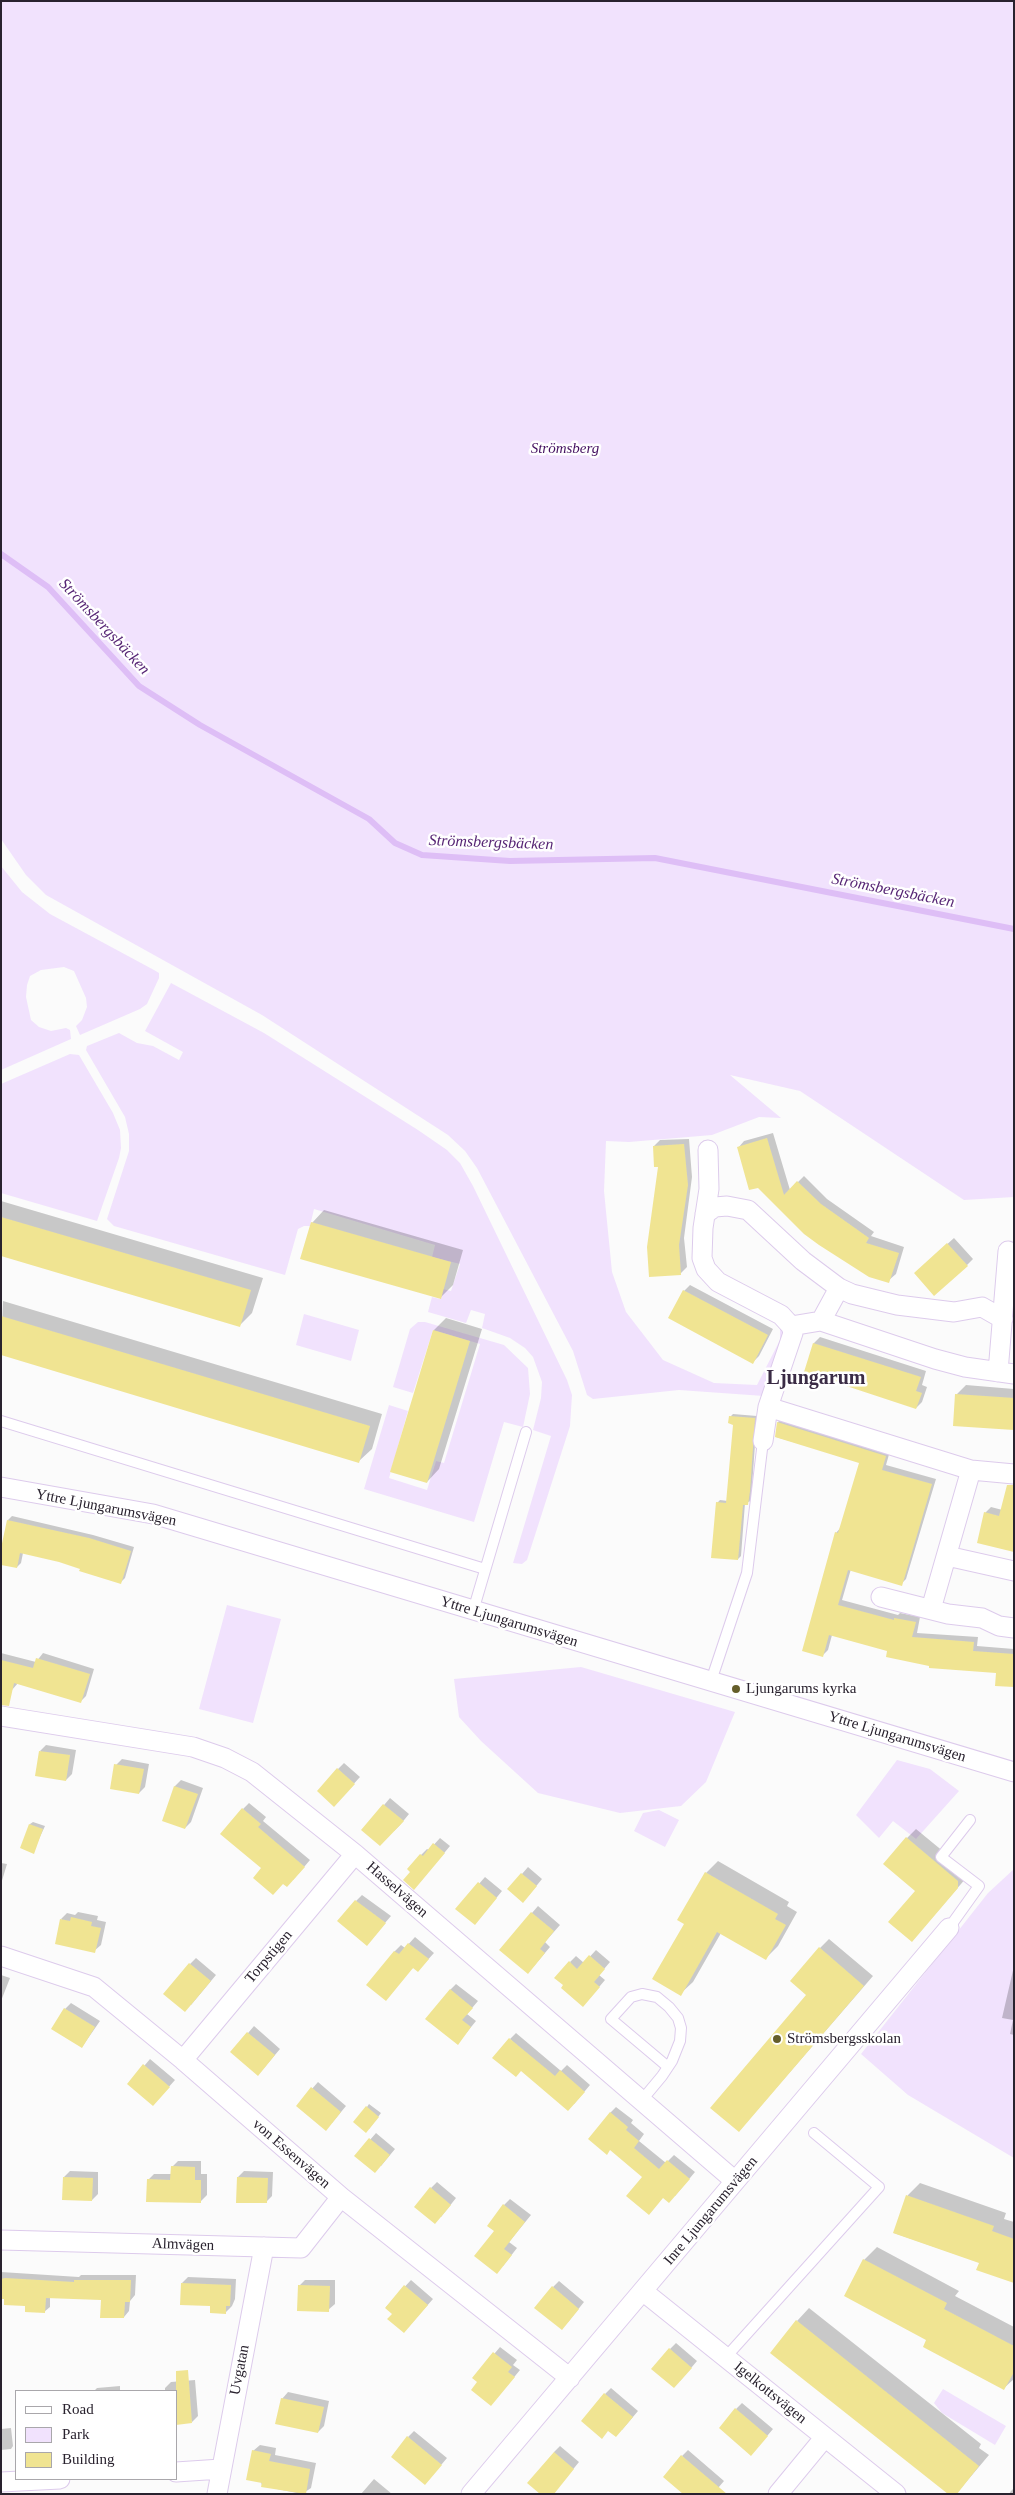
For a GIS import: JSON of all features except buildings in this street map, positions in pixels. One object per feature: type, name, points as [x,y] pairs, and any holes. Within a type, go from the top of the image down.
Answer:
[{"type":"street","points":[[708,1150],[709,1189],[702,1258],[706,1269],[718,1282],[781,1315],[791,1326],[793,1333],[768,1407],[763,1441]]},
{"type":"street","points":[[705,1214],[715,1207],[727,1206],[748,1210],[804,1261],[839,1288],[868,1299],[954,1312],[982,1307],[1003,1319]]},
{"type":"street","points":[[791,1326],[820,1321],[935,1359],[965,1367],[1006,1373],[1003,1319],[1008,1251]]},
{"type":"street","points":[[820,1321],[839,1288]]},
{"type":"street","points":[[768,1407],[971,1470],[1014,1474]]},
{"type":"street","points":[[931,1609],[948,1556],[971,1470]]},
{"type":"street","name":"Yttre Ljungarumsvägen","points":[[1,1487],[153,1514],[1014,1772]]},
{"type":"street","points":[[948,1556],[1014,1572]]},
{"type":"street","points":[[881,1597],[931,1609],[982,1618],[999,1626],[1014,1628]]},
{"type":"street","name":"Hasselvägen","points":[[1,1716],[193,1747],[225,1758],[252,1772],[355,1854],[736,2181]]},
{"type":"street","name":"Torpstigen","points":[[183,2060],[355,1854]]},
{"type":"street","name":"Inre Ljungarumsvägen","points":[[471,2494],[644,2292],[949,1928]]},
{"type":"street","name":"von Essenvägen","points":[[1,1956],[94,1986],[183,2060],[341,2197],[570,2378]]},
{"type":"street","name":"Almvägen","points":[[1,2240],[301,2248],[341,2197]]},
{"type":"street","name":"Uvgatan","points":[[217,2494],[264,2247]]},
{"type":"street","name":"Igelkottsvägen","points":[[644,2292],[896,2494]]},
{"type":"street","points":[[778,2494],[826,2437]]},
{"type":"street","points":[[178,2472],[221,2469]]},
{"type":"street","points":[[1,2482],[40,2480]]},
{"type":"lane","points":[[1,1421],[485,1569]]},
{"type":"lane","points":[[473,1611],[526,1432]]},
{"type":"lane","points":[[711,1681],[748,1572],[763,1441]]},
{"type":"lane","points":[[949,1928],[979,1886],[941,1857],[970,1820]]},
{"type":"lane","points":[[642,2100],[668,2067],[680,2041],[681,2028],[678,2018],[669,2007],[657,1998],[642,1994],[631,1997],[611,2019],[668,2067]]},
{"type":"lane","points":[[726,2357],[879,2188],[814,2133]]},
{"type":"green space","name":"Strömsberg","points":[[1,1],[1014,1],[1014,1197],[964,1200],[800,1091],[730,1075],[781,1118],[759,1117],[712,1135],[629,1142],[606,1141],[604,1191],[612,1272],[626,1312],[663,1360],[714,1383],[757,1385],[780,1340],[780,1323],[785,1333],[764,1396],[679,1390],[593,1399],[587,1395],[573,1351],[477,1168],[465,1151],[448,1135],[262,1015],[46,895],[26,875],[1,839]]},
{"type":"green space","points":[[1,866],[22,892],[50,914],[154,970],[159,973],[159,978],[147,1004],[140,1009],[80,1035],[76,1026],[82,1020],[87,1007],[86,998],[74,971],[64,967],[41,970],[30,976],[26,997],[31,1020],[39,1027],[51,1031],[66,1028],[70,1030],[71,1039],[1,1070]]},
{"type":"green space","points":[[171,983],[264,1033],[418,1130],[447,1150],[460,1163],[567,1380],[572,1395],[570,1426],[527,1560],[522,1564],[513,1563],[551,1436],[533,1430],[541,1398],[542,1382],[533,1357],[525,1348],[510,1338],[482,1328],[485,1314],[471,1310],[466,1323],[428,1312],[432,1297],[440,1299],[443,1289],[451,1291],[460,1264],[432,1257],[435,1245],[314,1209],[310,1226],[298,1229],[285,1275],[114,1226],[107,1219],[129,1151],[129,1134],[125,1117],[86,1050],[87,1046],[119,1033],[137,1043],[153,1046],[179,1060],[183,1052],[145,1031]]},
{"type":"green space","points":[[70,1054],[79,1055],[113,1113],[120,1130],[121,1148],[119,1158],[97,1221],[1,1193],[1,1084]]},
{"type":"green space","points":[[304,1314],[359,1330],[351,1361],[296,1345]]},
{"type":"green space","points":[[418,1322],[425,1322],[504,1345],[528,1368],[530,1394],[523,1427],[504,1422],[474,1522],[364,1489],[389,1405],[408,1411],[389,1478],[427,1490],[436,1461],[444,1463],[480,1344],[433,1330],[413,1393],[393,1387],[410,1329]]},
{"type":"green space","points":[[227,1605],[281,1619],[253,1723],[199,1709]]},
{"type":"green space","points":[[581,1667],[735,1712],[706,1782],[681,1806],[620,1813],[538,1793],[481,1741],[459,1717],[454,1679]]},
{"type":"green space","points":[[897,1760],[930,1769],[959,1791],[916,1839],[893,1821],[879,1838],[856,1815]]},
{"type":"green space","points":[[659,1810],[679,1820],[665,1847],[634,1831],[643,1813]]},
{"type":"green space","points":[[1014,1869],[1014,2158],[908,2095],[861,2054],[988,1893]]},
{"type":"green space","points":[[943,2389],[1006,2426],[995,2445],[942,2413],[934,2403]]},
{"type":"waterway","name":"Strömsbergsbäcken","points":[[1,554],[48,587],[139,686],[200,725],[369,819],[395,843],[422,855],[510,861],[655,858],[1014,929]]},
{"type":"place","name":"Ljungarums kyrka","points":[[736,1689]]},
{"type":"place","name":"Strömsbergsskolan","points":[[777,2039]]},
{"type":"district","name":"Ljungarum","points":[[816,1379]]}]
